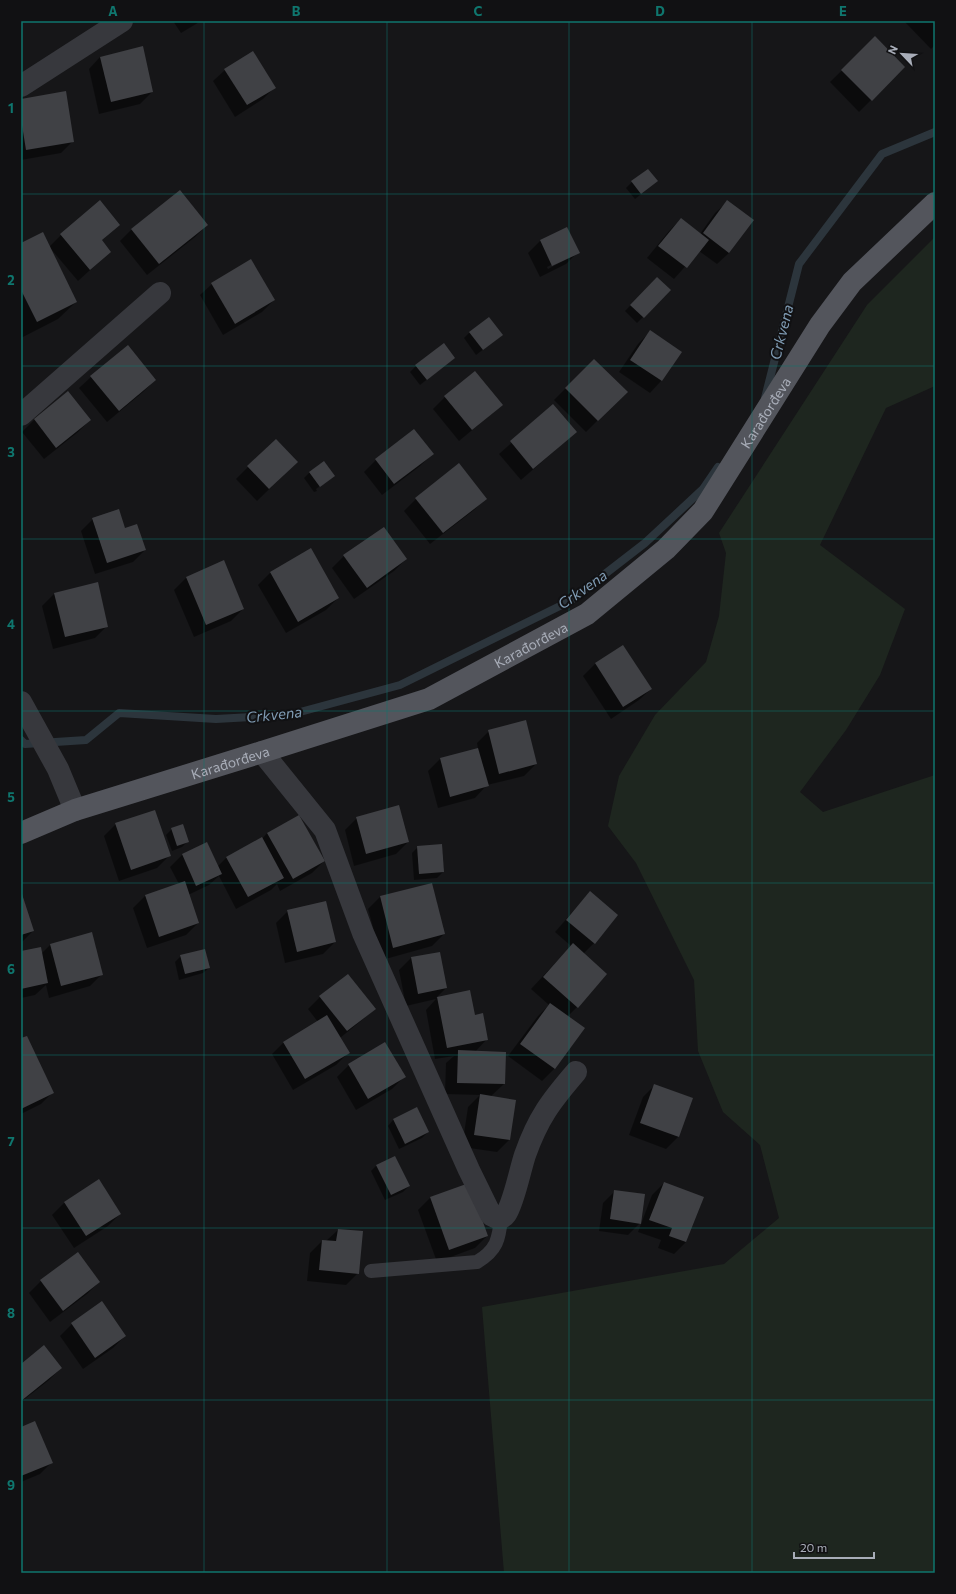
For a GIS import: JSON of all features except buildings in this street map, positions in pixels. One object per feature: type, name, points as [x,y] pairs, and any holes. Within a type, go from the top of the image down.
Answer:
[{"type":"main road","name":"Karađorđeva","points":[[21,833],[75,810],[429,699],[587,614],[661,554],[703,511],[820,325],[852,282],[935,203]]},
{"type":"street","points":[[21,86],[122,21]]},
{"type":"street","points":[[21,415],[160,293]]},
{"type":"street","points":[[21,702],[58,769],[75,810]]},
{"type":"street","points":[[262,752],[325,830],[363,933],[469,1170],[490,1214],[495,1218],[505,1216],[510,1207],[525,1156],[541,1117],[553,1098],[576,1072]]},
{"type":"lane","points":[[371,1271],[477,1262],[491,1252],[498,1242],[501,1218]]},
{"type":"shaded area","points":[[935,237],[935,386],[886,408],[820,545],[905,609],[880,675],[846,730],[800,792],[823,812],[935,775],[935,1573],[504,1573],[482,1307],[724,1264],[779,1218],[760,1145],[723,1112],[698,1051],[694,980],[636,863],[608,826],[619,776],[655,715],[706,662],[719,616],[726,553],[719,533],[867,305]]},
{"type":"waterway","name":"Crkvena","points":[[765,398],[799,264],[882,154],[935,132]]},
{"type":"waterway","name":"Crkvena","points":[[21,740],[25,744],[86,740],[119,713],[216,719],[289,715],[400,685],[570,601],[645,543],[703,489],[718,467]]}]
